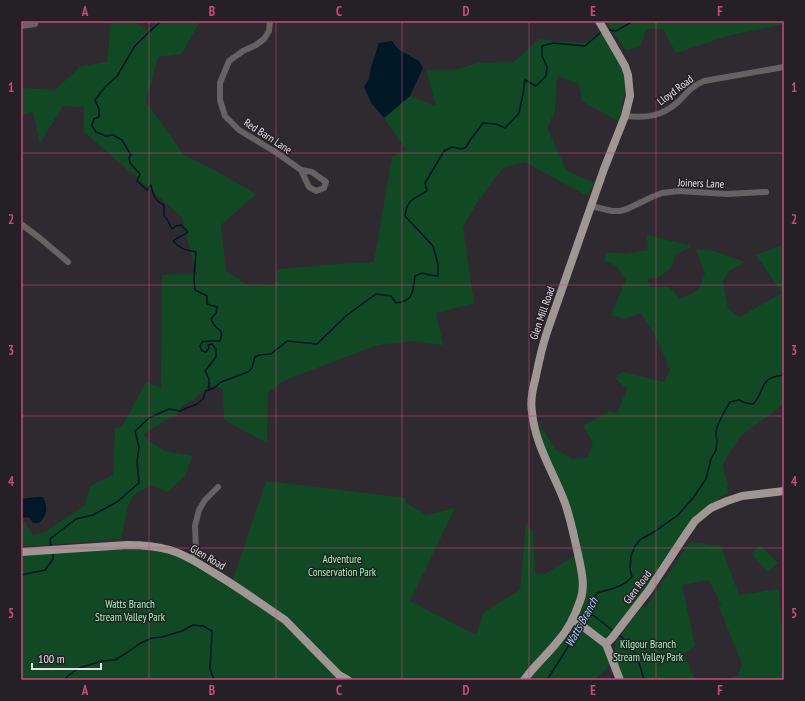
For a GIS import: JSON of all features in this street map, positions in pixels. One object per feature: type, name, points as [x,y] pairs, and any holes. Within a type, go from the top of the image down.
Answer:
[{"type":"main road","name":"Glen Mill Road","points":[[576,621],[581,600],[583,575],[570,515],[539,444],[534,427],[531,405],[532,393],[547,332],[604,169],[625,116],[630,96],[628,75],[625,66],[599,21]]},
{"type":"main road","name":"Glen Road","points":[[606,644],[649,590],[695,521],[711,508],[727,501],[742,496],[784,491]]},
{"type":"main road","name":"Glen Road","points":[[21,552],[144,545],[182,554],[234,585],[285,620],[339,675],[348,680]]},
{"type":"main road","points":[[524,680],[528,673],[576,621],[606,644],[620,680]]},
{"type":"street","name":"Red Barn Lane","points":[[270,21],[269,30],[264,39],[256,45],[243,51],[229,62],[220,83],[220,100],[225,116],[239,130],[278,153],[301,170]]},
{"type":"street","points":[[21,26],[34,24]]},
{"type":"street","name":"Lloyd Road","points":[[625,116],[641,118],[664,112],[677,103],[690,88],[696,84],[784,67]]},
{"type":"street","name":"Joiners Lane","points":[[591,206],[612,211],[620,211],[662,193],[679,191],[727,194],[766,192]]},
{"type":"street","points":[[21,224],[68,262]]},
{"type":"street","points":[[192,559],[196,548],[195,526],[199,510],[205,500],[218,487]]},
{"type":"green space","points":[[111,21],[134,21],[148,31],[158,21],[200,21],[182,54],[158,57],[146,102],[184,155],[218,172],[256,194],[221,225],[226,271],[246,284],[275,285],[278,269],[374,262],[392,157],[406,150],[384,118],[410,96],[436,106],[426,70],[454,70],[478,63],[514,62],[539,39],[584,43],[605,30],[628,75],[619,122],[582,101],[579,84],[557,76],[555,111],[547,128],[567,171],[595,183],[587,196],[525,162],[504,167],[479,199],[463,227],[474,303],[436,313],[443,345],[412,341],[377,345],[283,381],[268,393],[267,443],[224,420],[223,389],[209,385],[194,399],[183,406],[176,416],[164,421],[144,434],[150,442],[165,451],[193,456],[184,477],[168,492],[151,485],[134,495],[128,506],[121,539],[21,546],[21,523],[25,522],[33,535],[45,532],[85,505],[90,486],[113,475],[115,428],[122,427],[146,382],[161,388],[162,275],[196,273],[182,217],[83,131],[84,107],[63,106],[40,143],[33,112],[21,115],[21,88],[55,90],[81,66],[107,62]]},
{"type":"green space","points":[[606,21],[784,21],[784,24],[727,36],[676,53],[663,29],[647,29],[639,47],[626,50]]},
{"type":"green space","name":"Watts Branch Stream Valley Park","points":[[647,235],[692,246],[676,254],[671,268],[658,278],[647,278],[650,287],[669,287],[681,299],[699,289],[705,273],[696,250],[711,250],[745,262],[729,271],[723,281],[728,309],[740,317],[782,293],[756,255],[784,244],[784,404],[742,435],[731,450],[723,465],[728,483],[728,494],[720,498],[711,509],[695,521],[606,644],[613,663],[594,680],[21,680],[21,552],[86,548],[169,550],[294,624],[233,580],[266,481],[407,498],[405,502],[426,515],[455,508],[410,601],[476,635],[484,612],[520,590],[526,523],[533,532],[535,574],[545,574],[579,553],[564,489],[545,449],[538,421],[555,449],[572,459],[588,457],[593,442],[583,426],[610,411],[617,413],[627,389],[615,378],[622,372],[664,382],[670,370],[653,331],[641,313],[625,319],[611,315],[626,280],[615,265],[603,261],[608,252],[625,254],[648,250]]},
{"type":"green space","name":"Kilgour Branch Stream Valley Park","points":[[690,542],[721,546],[739,595],[779,589],[781,624],[784,625],[784,680],[726,680],[738,675],[742,664],[719,607],[721,604],[709,580],[682,585],[695,646],[684,654],[695,680],[624,680],[616,657],[616,642],[642,607],[645,608]]},
{"type":"green space","points":[[760,545],[778,563],[768,572],[751,554]]},
{"type":"water","points":[[392,41],[398,49],[419,61],[423,68],[410,96],[384,118],[372,104],[364,87],[369,79],[371,67],[379,43]]},
{"type":"water","points":[[43,497],[46,504],[46,514],[42,520],[39,523],[33,523],[29,517],[21,518],[21,499]]},
{"type":"waterway","points":[[161,21],[135,46],[117,76],[105,87],[95,100],[99,109],[99,117],[94,119],[92,125],[96,132],[106,136],[113,135],[122,140],[131,155],[129,158],[130,163],[140,174],[137,181],[147,190],[151,185],[155,197],[164,205],[164,216],[172,229],[181,225],[188,232],[173,241],[183,249],[196,252],[194,279],[195,290],[207,296],[207,304],[217,307],[216,313],[211,319],[214,325],[222,333],[220,341],[202,342],[200,346],[202,351],[206,352],[209,348],[208,345],[212,344],[216,349],[216,357],[205,371],[209,379],[209,390]]},
{"type":"waterway","points":[[609,30],[616,31],[633,21],[644,21]]},
{"type":"waterway","points":[[51,546],[50,539],[76,519],[93,515],[117,502],[139,483],[137,462],[139,447],[135,431],[149,418],[169,409],[180,411],[197,404],[203,399],[206,391],[214,388],[221,382],[248,372],[252,368],[255,357],[259,355],[271,354],[287,341],[317,344],[347,315],[376,294],[391,296],[396,303],[402,302],[409,298],[412,294],[415,276],[422,273],[438,276],[438,264],[433,246],[405,216],[409,203],[427,191],[425,183],[444,151],[452,147],[462,149],[466,147],[483,123],[496,124],[505,128],[519,113],[525,80],[536,86],[546,76],[547,67],[542,56],[542,46],[553,43],[585,46],[601,32]]},
{"type":"waterway","name":"Watts Branch","points":[[583,623],[597,593],[620,586],[632,577],[630,569],[631,556],[635,546],[641,539],[654,532],[678,515],[693,498],[706,479],[711,459],[716,450],[717,427],[730,402],[739,400],[753,404],[768,380],[784,375]]},
{"type":"waterway","points":[[21,575],[45,570],[53,559],[53,552]]},
{"type":"waterway","points":[[586,616],[593,615],[612,630]]},
{"type":"waterway","name":"Watts Branch","points":[[64,680],[79,668],[102,661],[115,660],[139,644],[152,638],[162,637],[182,631],[193,625],[203,626],[212,631],[210,669],[214,680]]},
{"type":"waterway","name":"Watts Branch","points":[[547,680],[580,628]]},
{"type":"waterway","points":[[619,635],[629,644],[636,655],[644,680]]},
{"type":"park label","name":"Adventure Conservation Park","points":[[342,565]]}]
